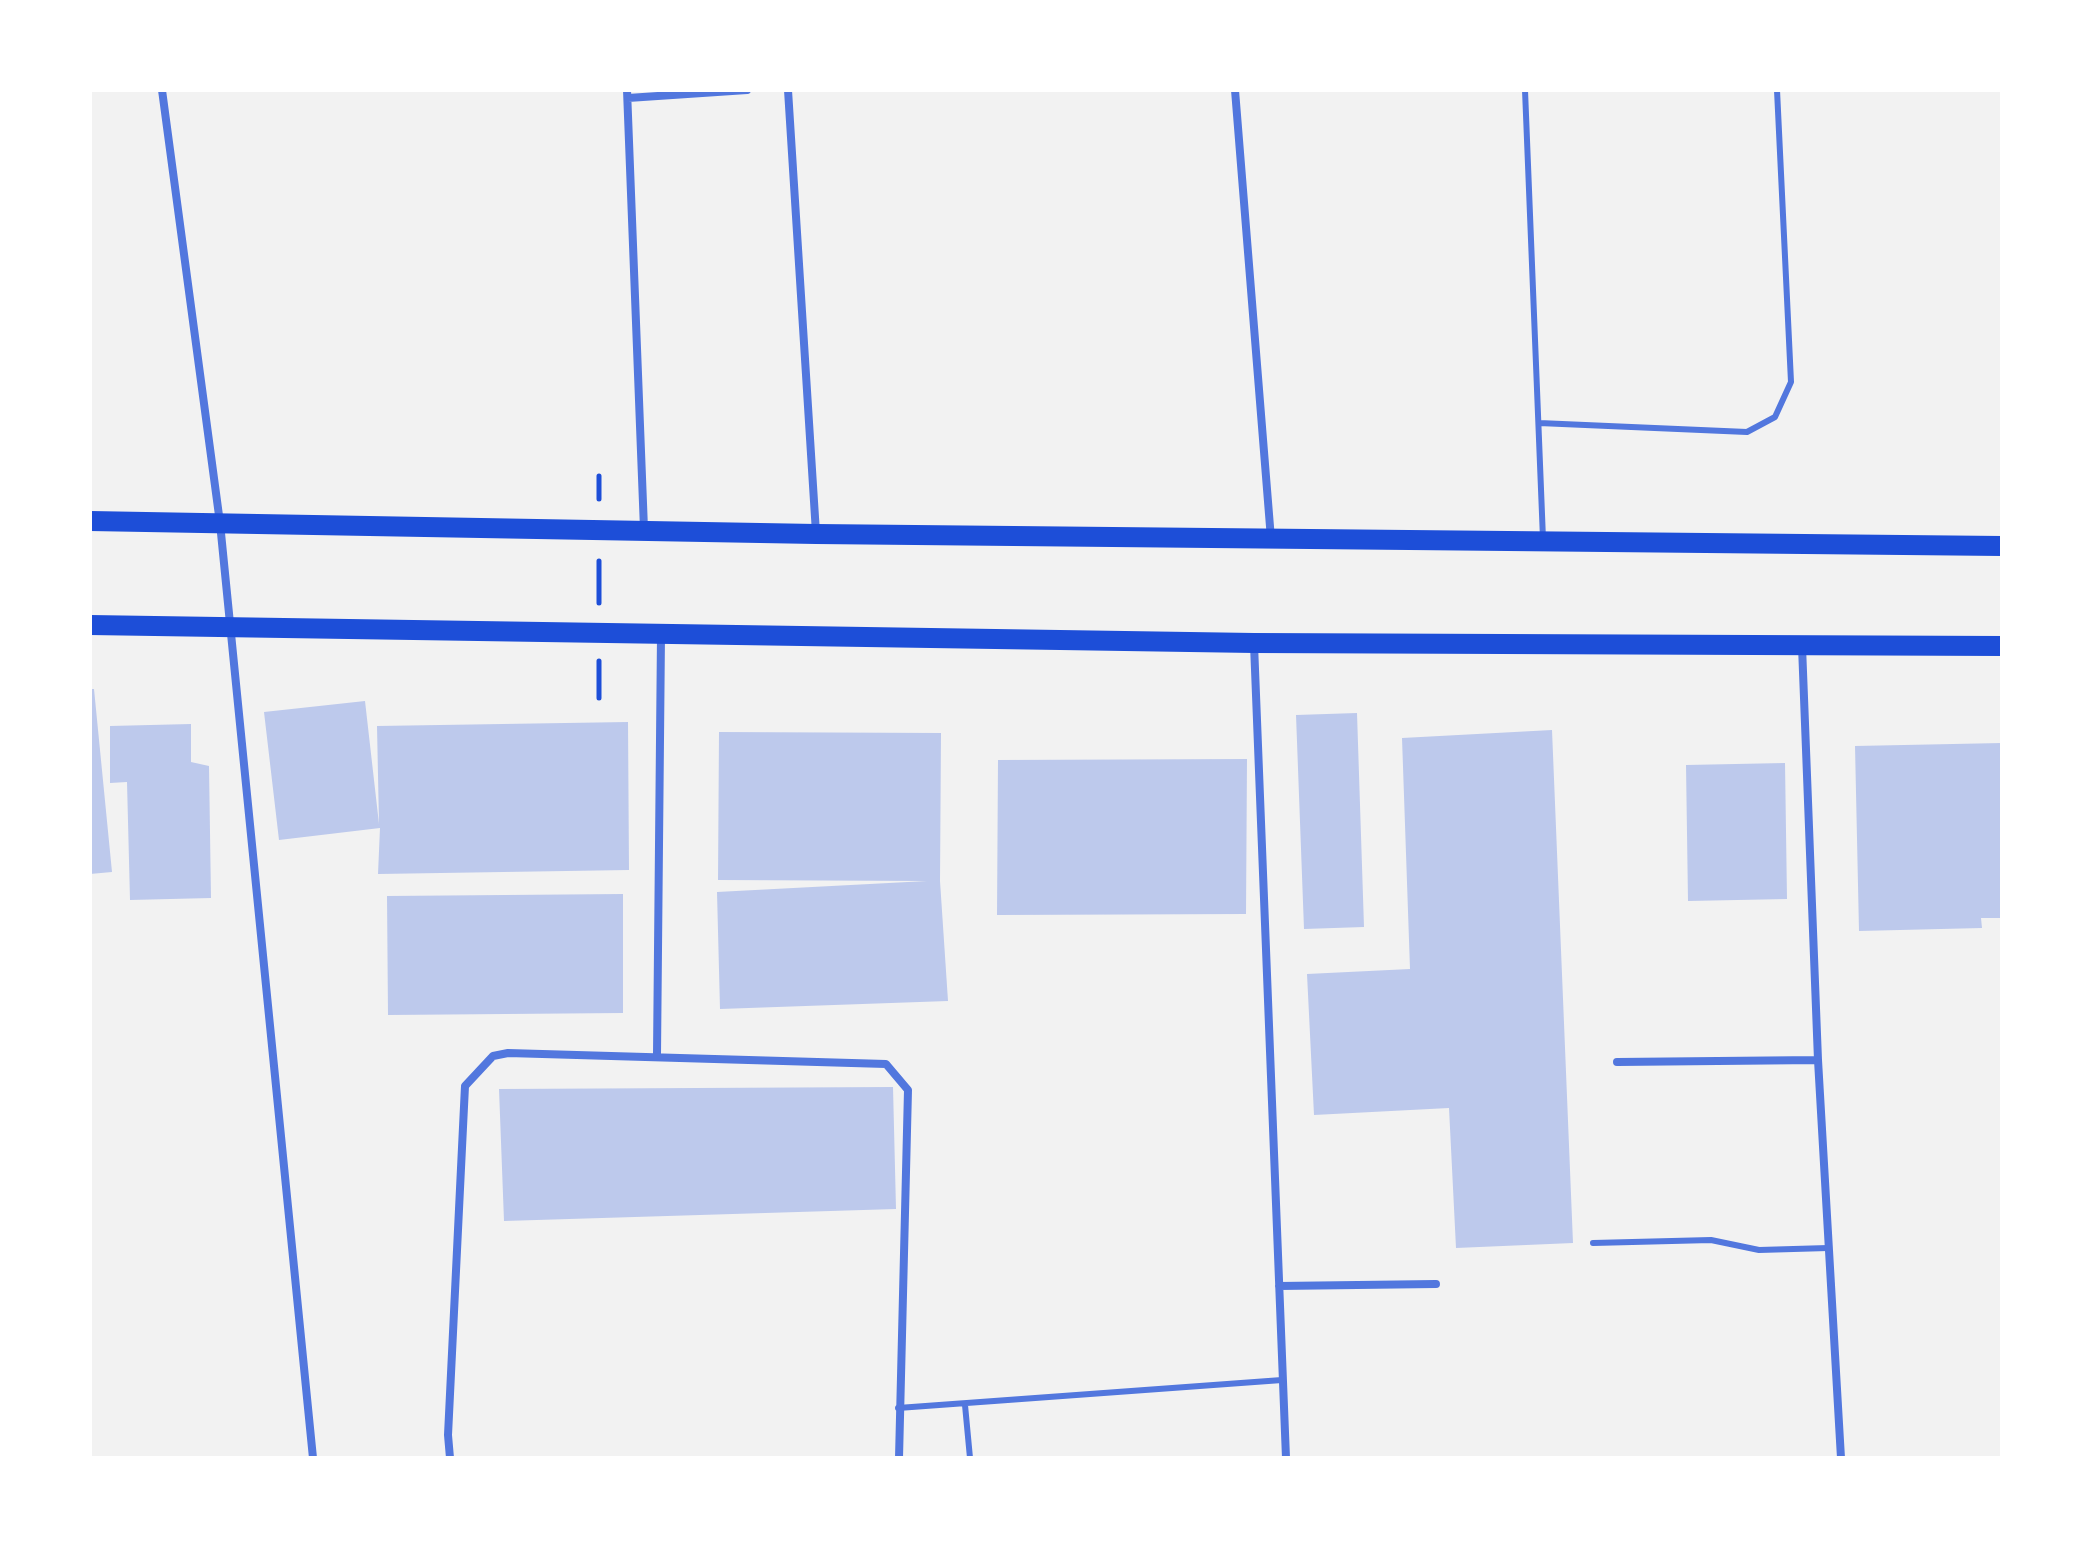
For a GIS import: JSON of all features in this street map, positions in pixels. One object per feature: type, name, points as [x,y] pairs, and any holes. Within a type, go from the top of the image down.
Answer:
[{"type":"main road","points":[[90,521],[1271,540],[2002,546]]},
{"type":"main road","points":[[90,625],[1254,643],[2002,646]]},
{"type":"street","points":[[162,90],[220,523],[313,1458]]},
{"type":"street","points":[[644,529],[628,94],[747,90]]},
{"type":"street","points":[[788,90],[816,534]]},
{"type":"street","points":[[1235,90],[1271,540]]},
{"type":"street","points":[[657,1054],[661,634]]},
{"type":"street","points":[[1254,643],[1286,1458]]},
{"type":"street","points":[[1802,645],[1818,1060],[1841,1458]]},
{"type":"street","points":[[450,1458],[448,1435],[465,1086],[493,1056],[508,1053],[657,1054],[886,1064],[908,1090],[899,1458]]},
{"type":"street","points":[[1617,1062],[1818,1060]]},
{"type":"street","points":[[1279,1286],[1436,1284]]},
{"type":"lane","points":[[1525,90],[1543,542]]},
{"type":"lane","points":[[1539,423],[1747,432],[1775,417],[1791,382],[1777,90]]},
{"type":"lane","points":[[1593,1243],[1711,1240],[1759,1250],[1828,1248]]},
{"type":"lane","points":[[898,1408],[1282,1380]]},
{"type":"lane","points":[[965,1405],[970,1458]]},
{"type":"path","points":[[599,476],[599,508]]},
{"type":"path","points":[[599,555],[599,619]]},
{"type":"path","points":[[599,650],[599,698]]},
{"type":"building","points":[[90,689],[94,689],[112,872],[90,874]]},
{"type":"building","points":[[365,701],[379,824],[377,726],[628,722],[629,870],[378,874],[380,828],[279,840],[264,712]]},
{"type":"building","points":[[1357,713],[1364,927],[1304,929],[1296,715]]},
{"type":"building","points":[[191,724],[191,762],[209,766],[211,898],[130,900],[127,782],[110,783],[110,726]]},
{"type":"building","points":[[1552,730],[1573,1243],[1456,1248],[1449,1108],[1314,1115],[1307,974],[1410,969],[1402,738]]},
{"type":"building","points":[[719,732],[941,733],[940,881],[948,1001],[720,1009],[717,892],[927,881],[718,880]]},
{"type":"building","points":[[2002,743],[2002,918],[1981,918],[1982,928],[1859,931],[1855,746]]},
{"type":"building","points":[[1247,759],[1246,914],[997,915],[998,760]]},
{"type":"building","points":[[1785,763],[1787,899],[1688,901],[1686,765]]},
{"type":"building","points":[[623,894],[623,1013],[388,1015],[387,896]]},
{"type":"building","points":[[893,1087],[896,1209],[504,1221],[499,1089]]}]
